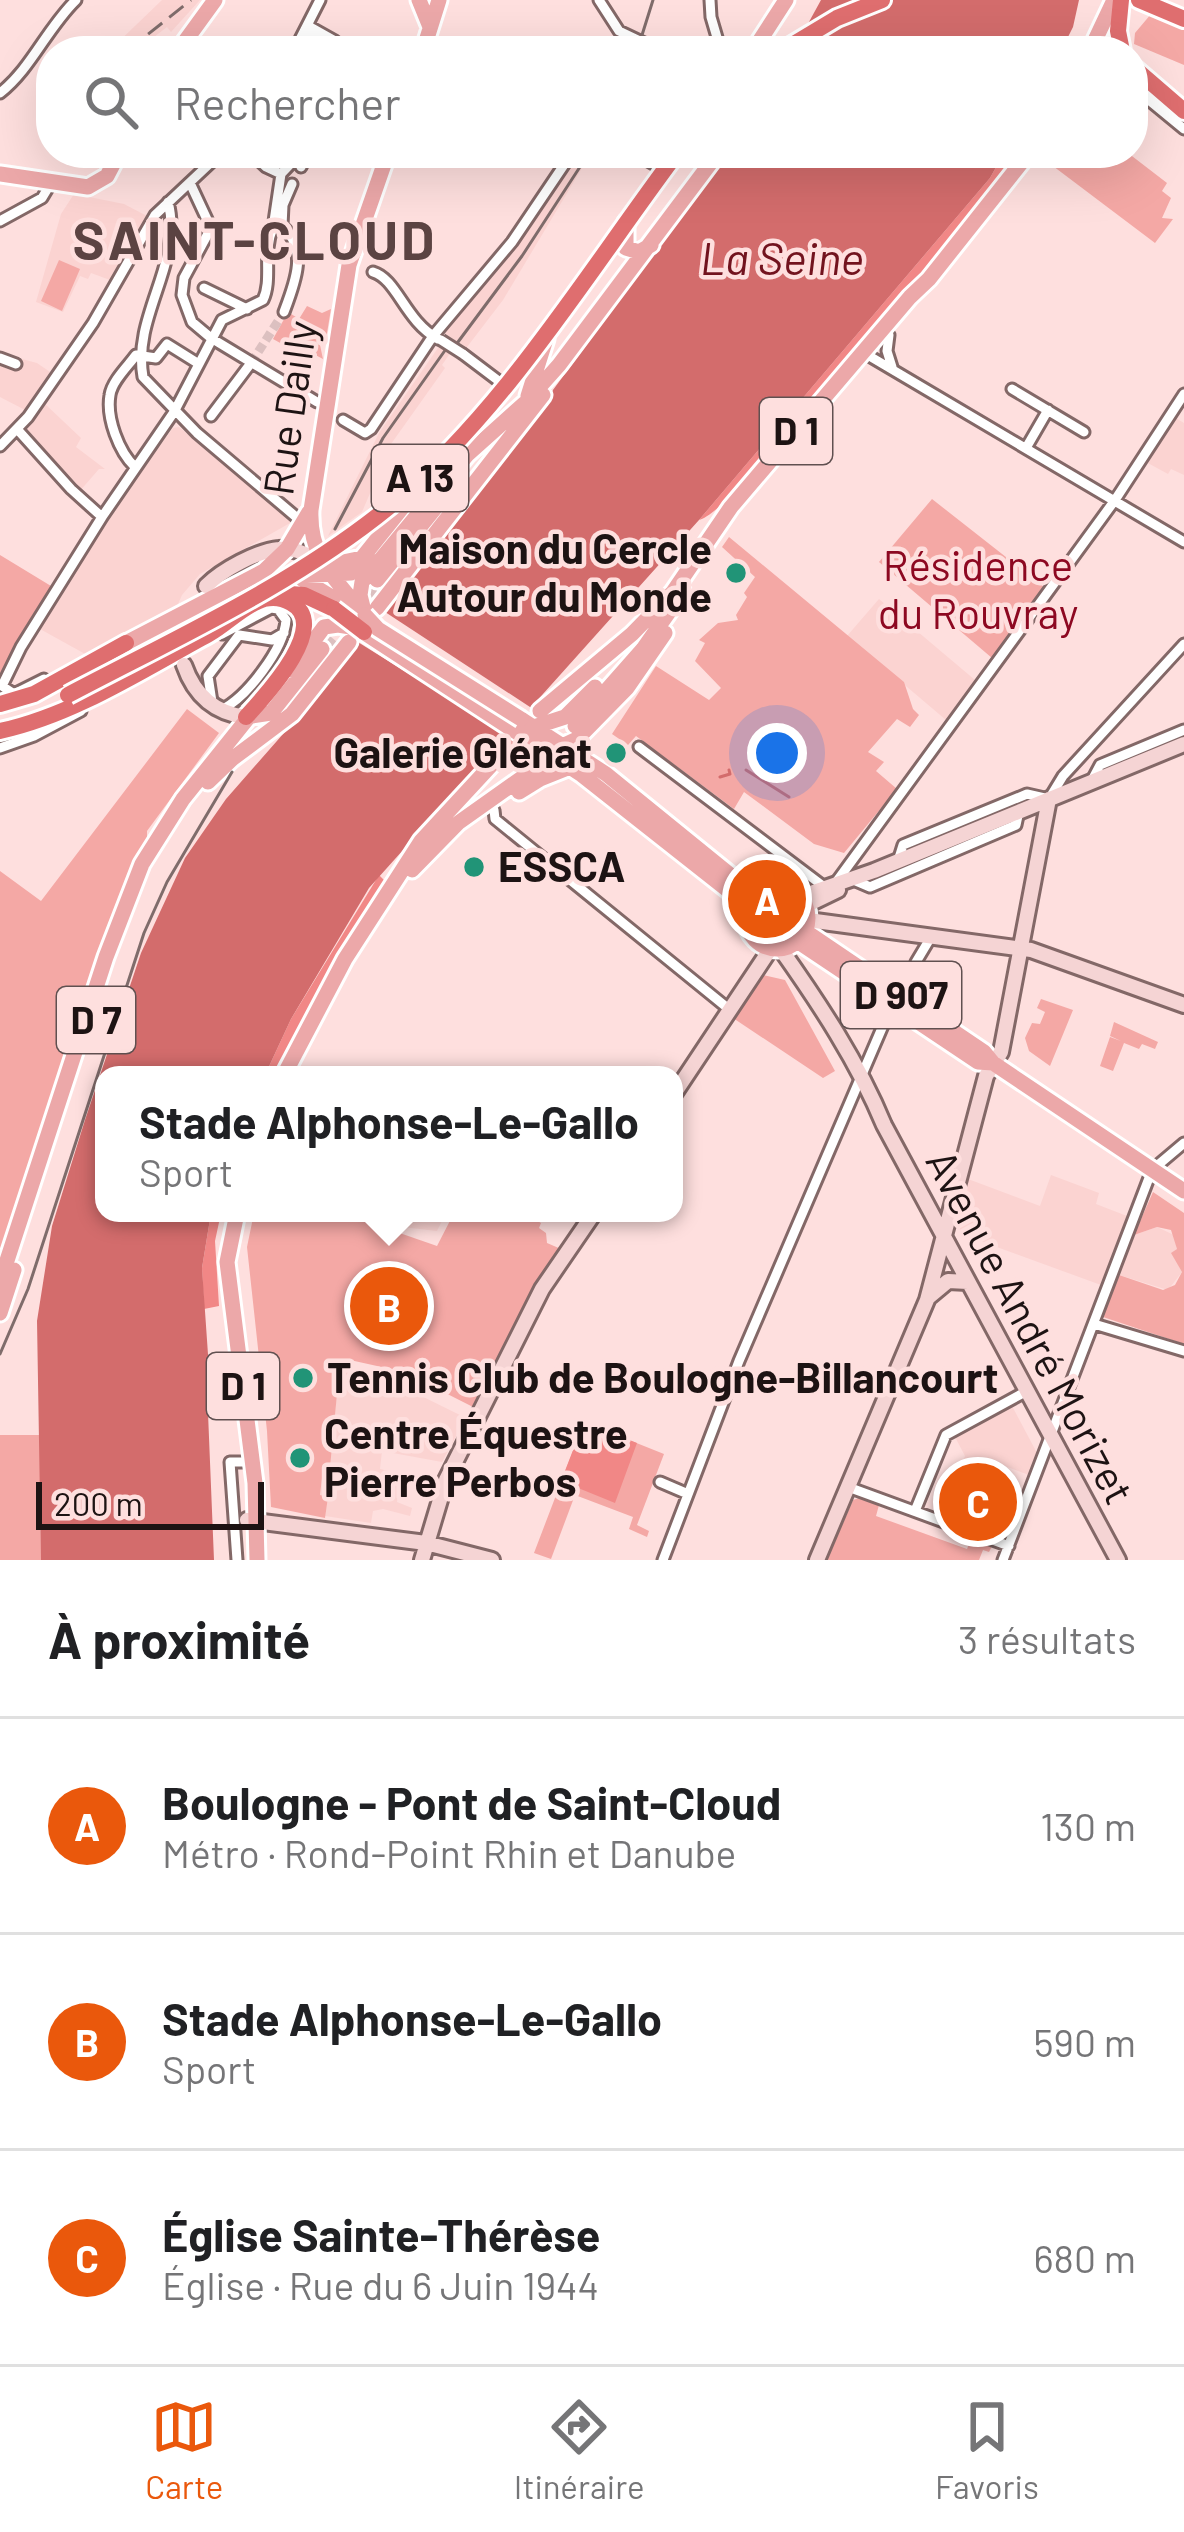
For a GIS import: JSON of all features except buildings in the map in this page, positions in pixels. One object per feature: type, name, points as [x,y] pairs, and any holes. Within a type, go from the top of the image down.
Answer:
[{"type":"highway","points":[[790,36],[859,0]]},
{"type":"highway","points":[[807,36],[882,0]]},
{"type":"highway","points":[[1117,0],[1119,36]]},
{"type":"highway","points":[[1168,0],[1184,7]]},
{"type":"highway","points":[[1142,1],[1184,19]]},
{"type":"highway","points":[[1148,80],[1184,111]]},
{"type":"highway","name":"A 13","points":[[0,721],[40,710],[279,574],[387,498],[495,386],[663,168]]},
{"type":"highway","points":[[184,655],[262,596],[296,593],[362,623]]},
{"type":"highway","points":[[0,731],[44,719],[184,655],[263,600],[280,598],[298,607],[305,635],[246,717]]},
{"type":"highway","points":[[0,708],[126,644]]},
{"type":"highway","name":"A 13","points":[[0,708],[66,692]]},
{"type":"main road","points":[[189,36],[215,0]]},
{"type":"main road","points":[[1098,36],[1117,0]]},
{"type":"main road","points":[[429,2],[429,36]]},
{"type":"main road","points":[[763,36],[782,8]]},
{"type":"main road","points":[[0,174],[88,187],[103,180],[110,168]]},
{"type":"main road","name":"Rue Dailly","points":[[308,523],[350,265],[383,168]]},
{"type":"main road","name":"D 7","points":[[319,560],[338,563],[362,558],[482,416],[663,168]]},
{"type":"main road","points":[[702,176],[704,168]]},
{"type":"main road","name":"D 7","points":[[2,1308],[132,914],[170,837],[211,778],[292,714],[558,376],[708,168]]},
{"type":"main road","name":"D 1","points":[[574,726],[643,649],[731,507],[929,279],[1017,168]]},
{"type":"main road","points":[[627,219],[626,248],[638,252],[652,244]]},
{"type":"main road","name":"D 1","points":[[526,724],[678,592],[737,512],[871,357],[929,279]]},
{"type":"main road","name":"D 7","points":[[377,580],[610,300]]},
{"type":"main road","name":"D 7","points":[[203,773],[287,709],[362,623],[520,406],[552,319]]},
{"type":"main road","points":[[478,442],[507,405],[510,394],[504,385]]},
{"type":"main road","name":"D 7","points":[[362,623],[362,582],[478,442],[520,406]]},
{"type":"main road","name":"D 7","points":[[298,576],[351,573],[374,557],[460,452],[482,416]]},
{"type":"main road","points":[[308,523],[319,560],[362,623]]},
{"type":"main road","points":[[126,644],[264,571],[308,523]]},
{"type":"main road","points":[[206,586],[217,575],[275,549],[319,560]]},
{"type":"main road","points":[[264,571],[298,576],[362,623],[526,724],[545,760],[638,803]]},
{"type":"main road","points":[[406,871],[494,810],[616,699],[651,656],[678,592]]},
{"type":"main road","points":[[293,1066],[345,959],[406,871],[454,817],[545,760],[584,700],[678,592]]},
{"type":"main road","points":[[184,655],[191,686],[217,707],[246,717],[269,699],[324,627],[362,623]]},
{"type":"main road","name":"D 7","points":[[0,1282],[122,912],[160,832],[246,717],[271,713],[322,649]]},
{"type":"main road","points":[[588,760],[589,744],[616,699]]},
{"type":"main road","points":[[526,724],[561,719],[584,700]]},
{"type":"main road","points":[[526,724],[545,760],[570,767],[752,900]]},
{"type":"main road","points":[[683,1080],[730,1010],[830,884],[860,878],[1184,744]]},
{"type":"main road","points":[[406,871],[421,841],[508,747]]},
{"type":"main road","points":[[545,760],[588,760],[752,900]]},
{"type":"main road","points":[[545,760],[570,767]]},
{"type":"main road","points":[[817,1560],[927,1300],[992,1064],[1000,1052],[1049,799]]},
{"type":"main road","points":[[795,929],[860,878]]},
{"type":"main road","points":[[752,900],[776,887],[795,929]]},
{"type":"main road","points":[[752,900],[748,929],[754,938],[795,929],[1020,948],[1184,1005]]},
{"type":"main road","name":"Avenue André Morizet","points":[[795,929],[808,988],[1118,1560]]},
{"type":"main road","name":"D 907","points":[[795,929],[978,1061],[992,1064],[1184,1191]]},
{"type":"main road","points":[[922,1198],[941,1202],[955,1192]]},
{"type":"main road","name":"D 1","points":[[225,1222],[220,1262],[235,1459],[251,1520]]},
{"type":"main road","name":"D 1","points":[[235,1222],[227,1262],[253,1560]]},
{"type":"main road","points":[[422,1560],[446,1480],[532,1308],[588,1222]]},
{"type":"main road","points":[[927,1300],[942,1283],[968,1282]]},
{"type":"main road","points":[[251,1520],[427,1543],[492,1560]]},
{"type":"street","points":[[45,36],[76,0]]},
{"type":"street","points":[[304,36],[320,0]]},
{"type":"street","points":[[598,0],[619,31],[630,36]]},
{"type":"street","points":[[710,0],[717,36]]},
{"type":"street","points":[[310,27],[312,36]]},
{"type":"street","points":[[310,27],[327,36]]},
{"type":"street","points":[[0,93],[19,77],[36,48]]},
{"type":"street","points":[[1148,99],[1184,129]]},
{"type":"street","points":[[0,446],[94,323],[155,215],[205,168]]},
{"type":"street","points":[[271,168],[280,175]]},
{"type":"street","points":[[277,227],[280,175],[288,168]]},
{"type":"street","points":[[343,420],[368,431],[512,242],[562,168]]},
{"type":"street","points":[[190,182],[211,228],[186,272],[182,295],[192,322],[251,363],[327,404]]},
{"type":"street","points":[[0,221],[42,198],[51,183]]},
{"type":"street","points":[[126,644],[14,694],[2,686],[102,517],[174,412],[225,317],[260,304],[268,290],[265,275],[292,184]]},
{"type":"street","points":[[168,202],[172,219],[165,264],[148,309],[140,354],[145,382],[174,412],[308,523]]},
{"type":"street","points":[[277,227],[288,230],[298,250],[295,282],[284,312]]},
{"type":"street","points":[[373,272],[387,278],[412,321],[504,385]]},
{"type":"street","points":[[204,288],[247,309]]},
{"type":"street","points":[[889,335],[886,351],[892,367]]},
{"type":"street","points":[[140,354],[156,358],[170,344],[199,364]]},
{"type":"street","points":[[135,467],[118,445],[110,399],[115,385],[140,354]]},
{"type":"street","points":[[871,357],[1184,542]]},
{"type":"street","points":[[0,358],[16,364]]},
{"type":"street","points":[[211,416],[251,363]]},
{"type":"street","points":[[1012,389],[1084,432]]},
{"type":"street","points":[[639,747],[830,884],[1115,500],[1184,394]]},
{"type":"street","points":[[1026,448],[1048,410]]},
{"type":"street","points":[[17,429],[102,517]]},
{"type":"street","points":[[0,748],[34,736],[263,610],[278,609],[284,614],[284,633],[276,654],[232,704],[217,707],[207,686],[208,676],[236,638],[248,634],[272,640],[284,633]]},
{"type":"street","points":[[898,861],[903,844],[928,833],[1027,794],[1049,799],[1063,776],[1184,644]]},
{"type":"street","points":[[1091,782],[1100,765],[1184,730]]},
{"type":"street","points":[[494,810],[495,819],[730,1010]]},
{"type":"street","points":[[856,855],[860,878],[870,887],[1016,825],[1019,811]]},
{"type":"street","points":[[916,962],[932,937]]},
{"type":"street","points":[[663,1560],[739,1360],[910,973]]},
{"type":"street","points":[[1004,1560],[1152,1169],[1184,1143]]},
{"type":"street","points":[[1094,1324],[1184,1351]]},
{"type":"street","points":[[916,1511],[946,1435],[1027,1391]]},
{"type":"street","points":[[235,1459],[237,1560]]},
{"type":"street","points":[[660,1482],[688,1494]]},
{"type":"street","points":[[848,1486],[1009,1546]]},
{"type":"shaded area","points":[[162,0],[200,0],[171,32],[167,27],[155,36],[125,36]]},
{"type":"shaded area","points":[[568,168],[582,168],[503,300],[467,347],[460,349],[445,339],[445,332],[519,243]]},
{"type":"shaded area","points":[[996,168],[1008,168],[808,414],[722,504],[699,520]]},
{"type":"shaded area","points":[[74,194],[124,204],[147,216],[147,221],[110,280],[91,273],[88,279],[80,276],[63,312],[36,302],[61,214]]},
{"type":"shaded area","points":[[440,345],[451,352],[442,365],[445,368],[391,444],[362,512],[328,536],[379,433]]},
{"type":"shaded area","points":[[18,358],[53,374],[27,411],[0,397],[0,362],[14,367]]},
{"type":"shaded area","points":[[44,403],[81,438],[76,447],[105,469],[99,469],[79,492],[26,428]]},
{"type":"shaded area","points":[[1174,417],[1184,423],[1184,475],[1171,469],[1168,474],[1146,462]]},
{"type":"shaded area","points":[[179,427],[290,523],[200,574],[175,611],[87,655],[40,629],[129,487],[173,428]]},
{"type":"shaded area","points":[[879,599],[975,680],[946,720],[847,636]]},
{"type":"shaded area","points":[[379,875],[385,881],[282,1066],[269,1066],[291,1019]]},
{"type":"shaded area","points":[[1051,1175],[1099,1193],[1096,1204],[1127,1216],[1101,1285],[961,1234],[958,1217],[968,1179],[1040,1206]]},
{"type":"shaded area","points":[[210,1222],[219,1222],[215,1241],[219,1306],[204,1309],[202,1268]]},
{"type":"shaded area","points":[[387,1222],[442,1222],[437,1231]]},
{"type":"shaded area","points":[[1157,1227],[1174,1235],[1177,1249],[1172,1253],[1182,1272],[1168,1290],[1119,1275],[1134,1235]]},
{"type":"shaded area","points":[[347,1371],[389,1380],[466,1418],[442,1462],[382,1451],[380,1469],[401,1474],[397,1502],[412,1508],[410,1516],[383,1509],[373,1511],[371,1523],[325,1516],[328,1497],[320,1496],[322,1478],[329,1478],[337,1393]]},
{"type":"shaded area","points":[[1012,1406],[1037,1453],[1029,1475],[1002,1465],[997,1477],[1007,1481],[1004,1488],[958,1473],[965,1456],[955,1437]]},
{"type":"shaded area","points":[[584,1422],[637,1443],[615,1503],[561,1481]]},
{"type":"green space","points":[[1151,14],[1184,28],[1184,65],[1148,50],[1148,36],[1135,33]]},
{"type":"green space","points":[[1056,168],[1148,168],[1167,183],[1162,191],[1171,198],[1162,218],[1173,219],[1155,243]]},
{"type":"green space","points":[[59,260],[80,269],[62,311],[41,301]]},
{"type":"green space","points":[[307,306],[322,313],[331,309],[326,339],[320,345],[323,359],[306,350],[302,355],[273,339],[288,312],[299,319]]},
{"type":"green space","name":"Résidence du Rouvray","points":[[932,499],[1044,587],[992,658],[879,562]]},
{"type":"green space","points":[[729,537],[904,682],[919,715],[910,727],[897,719],[868,752],[884,762],[876,771],[897,789],[844,853],[814,844],[744,792],[734,809],[636,736],[628,745],[612,734],[656,666],[709,700],[721,688],[695,661],[705,643],[699,640],[718,623],[738,620],[736,615],[747,597],[744,593],[755,577],[722,547]]},
{"type":"green space","points":[[0,555],[51,586],[0,674]]},
{"type":"green space","points":[[187,709],[219,733],[147,831],[147,845],[134,861],[0,1278],[0,871],[41,901]]},
{"type":"green space","points":[[777,899],[790,904],[795,917],[790,930],[777,935],[764,930],[759,917],[764,904]]},
{"type":"green space","points":[[763,975],[785,980],[835,1071],[823,1078],[733,1018]]},
{"type":"green space","points":[[1041,999],[1073,1010],[1050,1066],[1029,1051],[1025,1038],[1045,1012],[1037,1008]]},
{"type":"green space","points":[[1114,1022],[1158,1042],[1155,1049],[1124,1043],[1113,1071],[1100,1066],[1110,1037],[1121,1041],[1110,1036]]},
{"type":"green space","points":[[1153,1192],[1184,1213],[1184,1344],[1103,1317],[1119,1275],[1163,1290],[1175,1285],[1182,1272],[1171,1253],[1177,1249],[1171,1230],[1157,1227],[1134,1235]]},
{"type":"green space","points":[[252,1222],[368,1222],[437,1246],[449,1222],[539,1222],[547,1243],[561,1249],[475,1408],[404,1372],[350,1360],[337,1394],[329,1478],[322,1478],[320,1495],[328,1497],[325,1518],[271,1507],[247,1247]]},
{"type":"green space","points":[[584,1422],[664,1454],[637,1525],[649,1531],[647,1537],[629,1529],[633,1517],[575,1495],[551,1559],[534,1553]]},
{"type":"green space","points":[[0,1435],[40,1435],[41,1560],[0,1560]]},
{"type":"green space","points":[[853,1500],[879,1505],[876,1516],[967,1549],[971,1539],[992,1546],[989,1552],[983,1550],[979,1560],[827,1560]]},
{"type":"water","points":[[821,0],[1079,0],[1068,36],[801,36]]},
{"type":"water","name":"La Seine","points":[[718,168],[996,168],[699,520],[369,888],[291,1019],[269,1066],[103,1066],[141,953],[185,858],[226,799],[466,507]]},
{"type":"water","name":"La Seine","points":[[95,1090],[95,1222],[210,1222],[202,1268],[212,1412],[208,1413],[214,1560],[41,1560],[37,1321],[52,1226]]},
{"type":"pier","points":[[379,608],[538,708],[509,741],[353,639]]},
{"type":"waterway","points":[[720,777],[730,774],[729,770]]},
{"type":"waterway","points":[[746,770],[789,797]]},
{"type":"tunnel","points":[[251,363],[284,312]]},
{"type":"tunnel","points":[[322,649],[377,580]]},
{"type":"tram line","points":[[642,36],[653,0]]},
{"type":"tram line","points":[[455,346],[579,168]]},
{"type":"tram line","points":[[335,529],[383,438],[446,349]]},
{"type":"tram line","points":[[101,1066],[144,933],[167,882],[232,772]]},
{"type":"tram line","points":[[0,1354],[28,1289],[95,1083]]},
{"type":"railway","points":[[146,36],[191,0]]},
{"type":"place","name":"Maison du Cercle Autour du Monde","points":[[736,573]]},
{"type":"place","name":"Galerie Glénat","points":[[616,753]]},
{"type":"place","name":"ESSCA","points":[[474,867]]},
{"type":"place","name":"Boulogne - Pont de Saint-Cloud","points":[[767,899]]},
{"type":"place","name":"Stade Alphonse-Le-Gallo","points":[[389,1306]]},
{"type":"place","name":"Tennis Club de Boulogne-Billancourt","points":[[303,1378]]},
{"type":"place","name":"Centre Équestre Pierre Perbos","points":[[300,1458]]},
{"type":"place","name":"Église Sainte-Thérèse","points":[[978,1502]]},
{"type":"district","name":"SAINT-CLOUD","points":[[255,241]]}]
